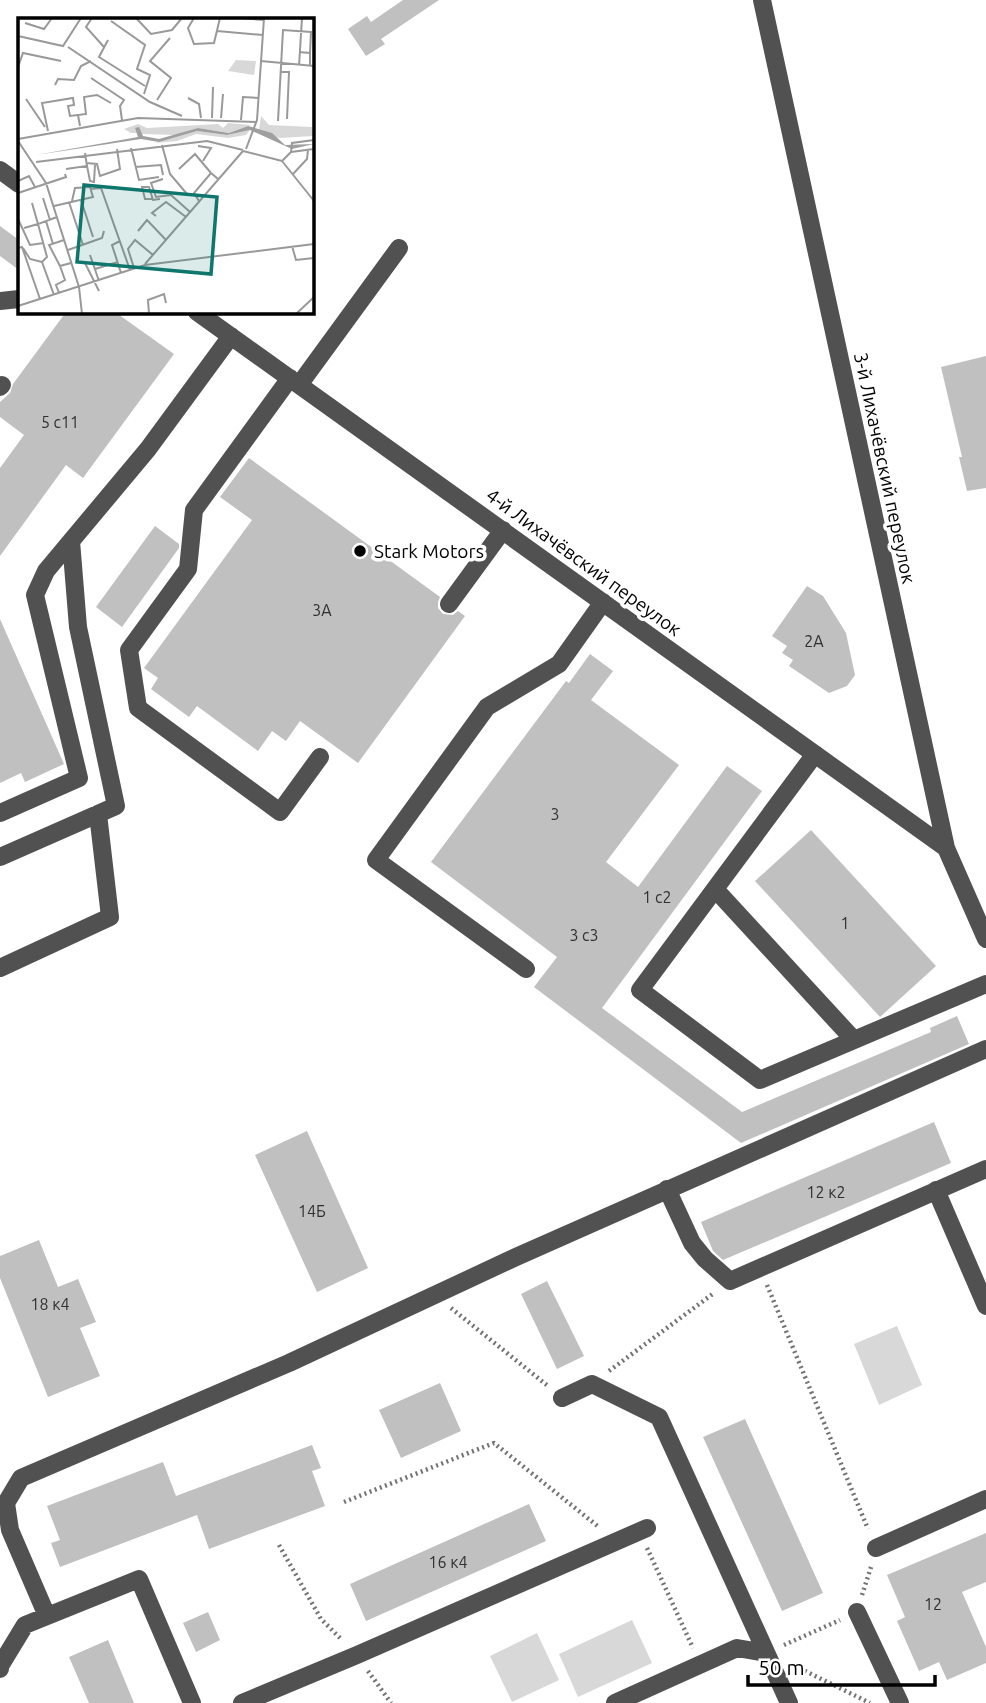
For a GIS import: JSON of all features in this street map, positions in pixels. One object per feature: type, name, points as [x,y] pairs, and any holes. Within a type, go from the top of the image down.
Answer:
[{"type":"street","name":"3-й Лихачёвский переулок","points":[[762,0],[946,848],[986,939]]},
{"type":"street","points":[[0,170],[18,183]]},
{"type":"street","points":[[320,757],[280,812],[138,708],[129,650],[188,569],[194,510],[399,248]]},
{"type":"street","points":[[0,302],[18,299]]},
{"type":"street","name":"4-й Лихачёвский переулок","points":[[198,313],[946,848]]},
{"type":"street","points":[[0,813],[79,778],[35,595],[46,571],[148,449],[231,336]]},
{"type":"street","points":[[449,604],[503,530]]},
{"type":"street","points":[[0,857],[116,806],[78,627],[71,541]]},
{"type":"street","points":[[526,969],[376,860],[487,707],[559,664],[603,602]]},
{"type":"street","points":[[815,754],[640,990],[760,1080],[986,984]]},
{"type":"street","points":[[0,968],[110,917],[99,814]]},
{"type":"street","points":[[715,889],[854,1040]]},
{"type":"street","points":[[47,1616],[10,1531],[6,1503],[21,1478],[289,1363],[667,1189],[986,1049]]},
{"type":"street","points":[[667,1189],[691,1243],[730,1281],[986,1169]]},
{"type":"street","points":[[936,1190],[986,1306]]},
{"type":"street","points":[[562,1398],[592,1384],[659,1417],[789,1703]]},
{"type":"street","points":[[876,1548],[986,1499]]},
{"type":"street","points":[[242,1703],[643,1530]]},
{"type":"street","points":[[0,1669],[25,1625],[139,1579],[192,1703]]},
{"type":"street","points":[[857,1612],[900,1703]]},
{"type":"street","points":[[615,1703],[737,1648],[766,1653]]},
{"type":"path","points":[[760,1268],[876,1548],[857,1612],[766,1653]]},
{"type":"path","points":[[592,1384],[730,1281]]},
{"type":"path","points":[[435,1295],[562,1398]]},
{"type":"path","points":[[344,1502],[494,1443],[617,1541]]},
{"type":"path","points":[[643,1530],[700,1665]]},
{"type":"path","points":[[279,1545],[321,1619],[357,1655],[391,1703]]},
{"type":"path","points":[[766,1653],[870,1703]]},
{"type":"shaded area","points":[[897,1326],[922,1385],[879,1405],[854,1344]]},
{"type":"shaded area","points":[[632,1620],[652,1663],[578,1697],[559,1654]]},
{"type":"shaded area","points":[[537,1633],[559,1680],[512,1702],[490,1656]]},
{"type":"building","points":[[403,0],[439,0],[381,39],[385,44],[366,56],[348,29],[367,16],[371,22]]},
{"type":"building","points":[[0,226],[18,239],[18,269],[0,256]]},
{"type":"building","points":[[65,313],[116,313],[174,354],[83,478],[66,465],[0,556],[0,468],[24,435],[0,417],[0,402],[10,393],[13,384]]},
{"type":"building","points":[[986,356],[986,488],[967,491],[941,367]]},
{"type":"building","points":[[249,458],[440,597],[438,608],[443,614],[453,615],[458,611],[465,616],[358,763],[300,721],[286,741],[272,731],[258,751],[197,706],[189,717],[151,689],[158,678],[144,668],[252,520],[220,497]]},
{"type":"building","points":[[155,526],[179,544],[179,548],[122,627],[96,607]]},
{"type":"building","points":[[807,586],[823,596],[846,633],[855,675],[847,686],[829,693],[789,666],[793,660],[782,653],[787,646],[772,636]]},
{"type":"building","points":[[0,619],[64,764],[25,782],[21,773],[0,783]]},
{"type":"building","points":[[590,654],[613,671],[591,700],[679,765],[606,862],[638,887],[727,766],[762,791],[602,1008],[742,1112],[931,1032],[930,1028],[957,1016],[969,1044],[741,1143],[534,987],[557,957],[431,862],[566,681],[569,683]]},
{"type":"building","points":[[811,830],[936,966],[880,1017],[755,881]]},
{"type":"building","points":[[934,1122],[951,1163],[723,1260],[713,1251],[701,1222]]},
{"type":"building","points":[[307,1131],[368,1268],[317,1292],[255,1155]]},
{"type":"building","points":[[39,1240],[58,1287],[78,1279],[96,1322],[80,1328],[100,1376],[48,1397],[0,1278],[0,1256]]},
{"type":"building","points":[[547,1281],[584,1356],[557,1369],[521,1294]]},
{"type":"building","points":[[440,1383],[461,1431],[401,1458],[379,1410]]},
{"type":"building","points":[[745,1419],[823,1593],[782,1611],[703,1437]]},
{"type":"building","points":[[312,1445],[321,1468],[312,1471],[325,1506],[209,1549],[197,1515],[60,1567],[51,1543],[60,1540],[47,1506],[163,1462],[176,1496]]},
{"type":"building","points":[[529,1504],[546,1541],[366,1621],[350,1584]]},
{"type":"building","points":[[986,1533],[986,1582],[962,1592],[986,1647],[986,1663],[947,1680],[939,1662],[919,1671],[897,1621],[905,1617],[887,1575]]},
{"type":"building","points":[[208,1612],[220,1640],[196,1652],[183,1623]]},
{"type":"building","points":[[108,1640],[134,1703],[89,1703],[69,1657]]},
{"type":"place","name":"Stark Motors","points":[[360,551]]}]
